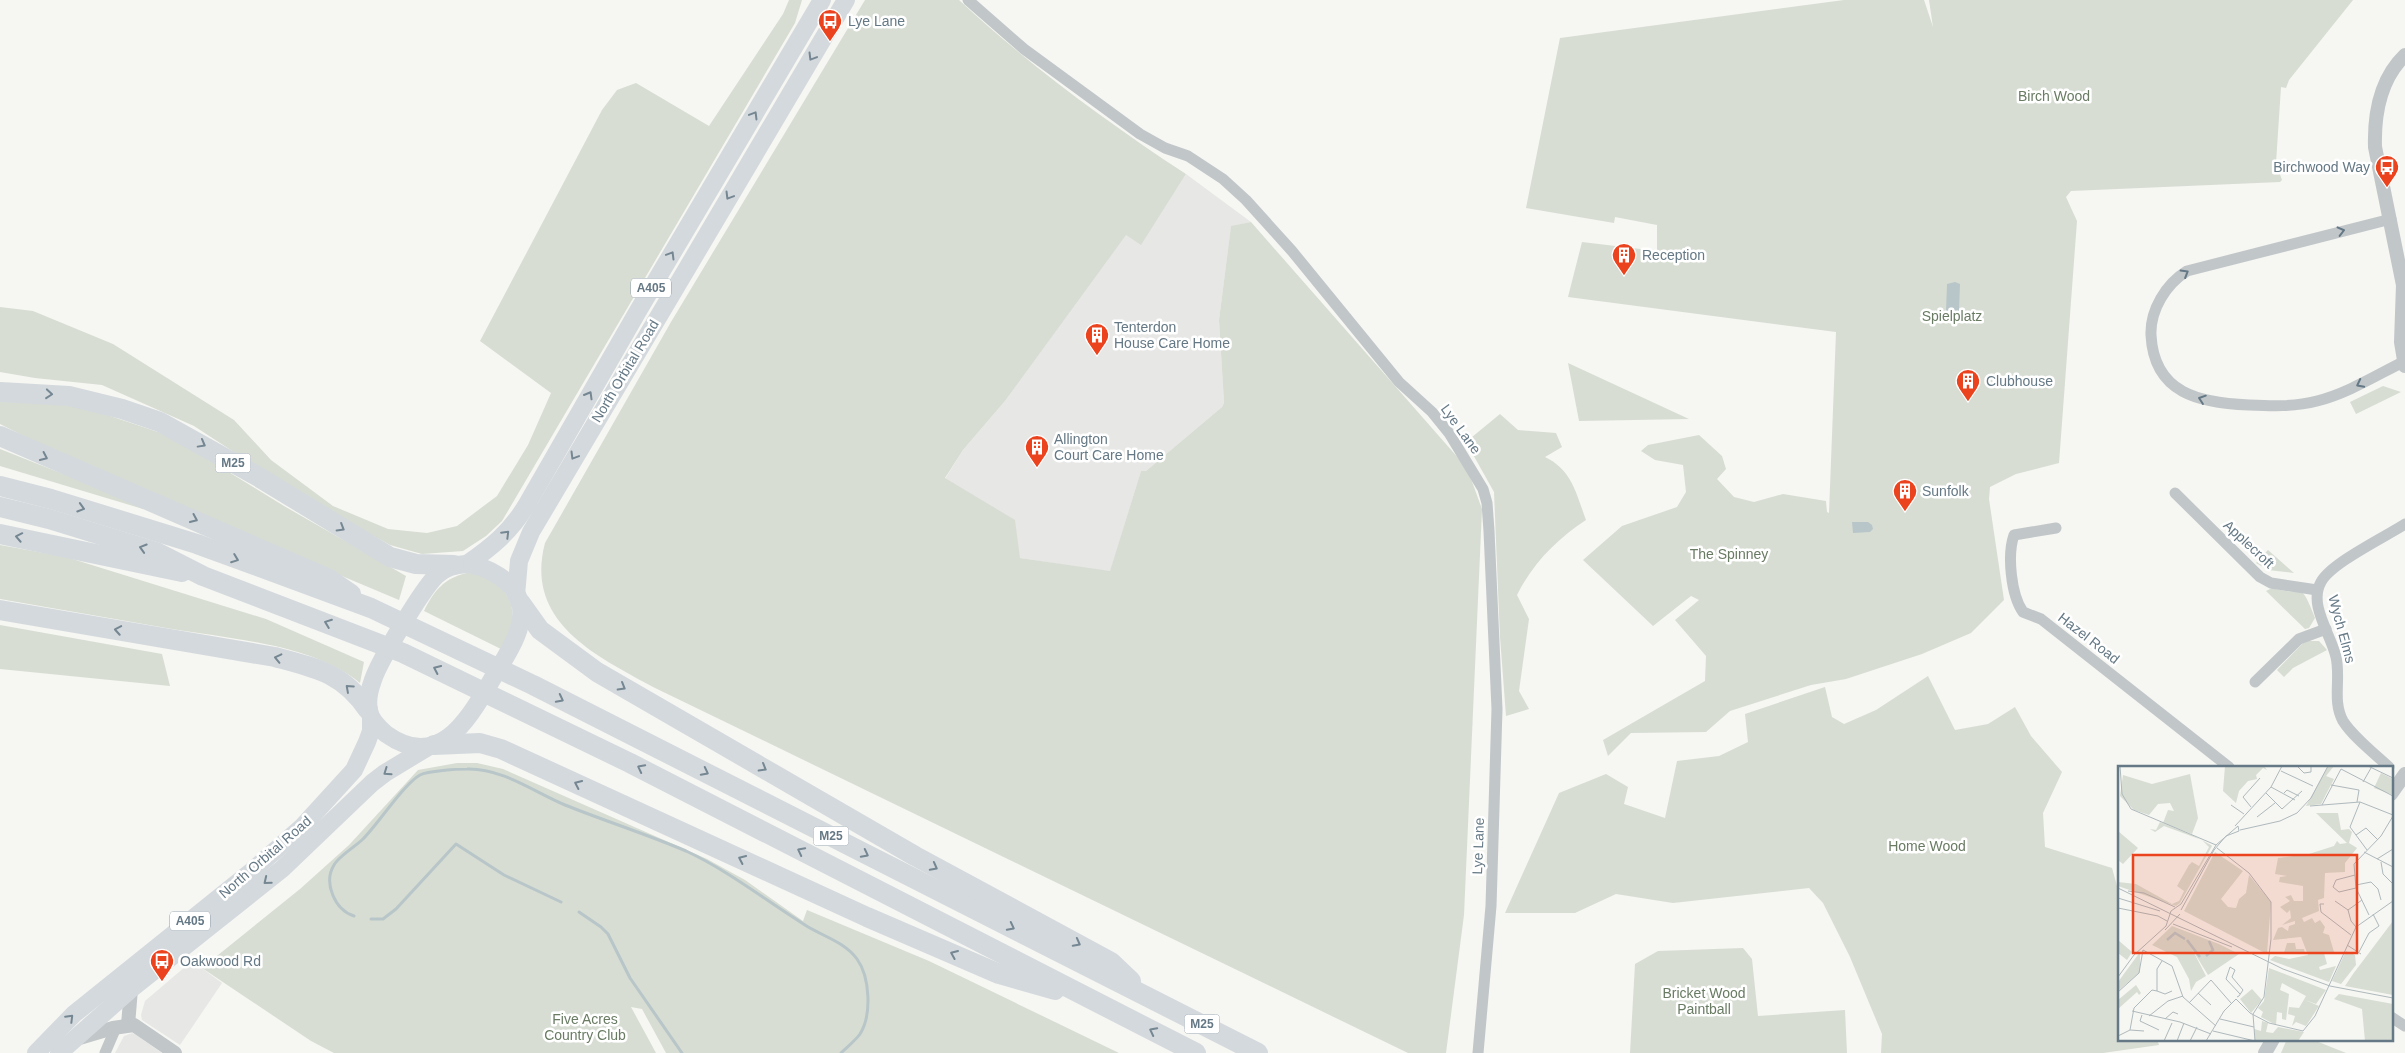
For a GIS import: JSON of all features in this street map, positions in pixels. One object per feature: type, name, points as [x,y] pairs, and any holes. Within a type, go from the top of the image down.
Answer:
[{"type":"highway","name":"North Orbital Road","points":[[36,1053],[74,1014],[252,871],[302,827],[354,770],[371,730],[372,683],[382,662],[415,606],[436,576],[494,546],[514,526],[643,302],[822,0]]},
{"type":"highway","name":"North Orbital Road","points":[[65,1047],[131,989],[282,869],[384,773],[456,732],[477,704],[508,652],[520,622],[518,598],[519,561],[531,532],[846,0]]},
{"type":"highway","name":"M25","points":[[0,392],[69,396],[122,409],[160,422],[257,476],[390,557],[416,564],[460,564]]},
{"type":"highway","points":[[0,436],[329,579],[371,608]]},
{"type":"highway","name":"M25","points":[[0,486],[51,499],[197,544],[371,608],[533,685],[1258,1053]]},
{"type":"highway","name":"M25","points":[[0,507],[49,519],[156,552],[203,576],[373,640],[471,684],[1018,960],[1093,1001],[1196,1053]]},
{"type":"highway","points":[[0,534],[149,567],[203,576]]},
{"type":"highway","points":[[460,564],[492,572],[518,598]]},
{"type":"highway","name":"M25","points":[[518,598],[540,630],[597,672],[915,856],[1111,962],[1146,995]]},
{"type":"highway","points":[[0,610],[275,657],[325,671],[349,686],[387,734],[408,745],[431,746]]},
{"type":"highway","name":"M25","points":[[431,746],[480,743],[496,746],[867,917],[999,974],[1093,1001]]},
{"type":"street","name":"Lye Lane","points":[[968,0],[1024,49],[1140,134],[1165,148],[1188,156],[1223,179],[1246,200],[1292,251],[1399,382],[1438,419],[1483,489],[1487,503],[1489,531],[1497,709],[1491,906],[1478,1053]]},
{"type":"street","points":[[2391,219],[2187,271],[2172,284],[2158,303],[2151,331],[2155,360],[2165,377],[2177,388],[2202,400],[2214,403],[2273,406],[2316,401],[2352,388],[2404,364],[2404,294],[2391,219],[2375,146],[2374,129],[2376,112],[2385,84],[2405,55]]},
{"type":"street","name":"Applecroft","points":[[2175,492],[2260,577],[2272,582],[2317,590]]},
{"type":"street","name":"Wych Elms","points":[[2390,766],[2350,729],[2341,715],[2336,698],[2338,667],[2317,605],[2317,590],[2321,580],[2332,569],[2405,524]]},
{"type":"street","name":"Hazel Road","points":[[2056,528],[2014,535],[2010,554],[2011,574],[2023,612],[2040,619],[2228,766]]},
{"type":"street","points":[[2255,682],[2299,639],[2326,629]]},
{"type":"street","points":[[2392,790],[2397,772]]},
{"type":"street","points":[[128,1025],[131,989]]},
{"type":"street","points":[[2392,1018],[2405,1026]]},
{"type":"street","points":[[65,1047],[113,1028],[128,1025],[138,1028],[175,1053]]},
{"type":"street","points":[[105,1053],[114,1032],[113,1028]]},
{"type":"street","points":[[2266,1053],[2272,1040]]},
{"type":"shaded area","points":[[1186,174],[1251,222],[1231,227],[1219,320],[1224,403],[1222,407],[1146,471],[1141,471],[1110,572],[1020,558],[945,479],[963,450],[1005,401],[1126,234],[1141,244]]},
{"type":"shaded area","points":[[1955,282],[1960,284],[1959,312],[1951,314],[1950,311],[1946,311],[1947,284]]},
{"type":"shaded area","points":[[1852,522],[1868,522],[1872,525],[1873,529],[1870,532],[1853,533]]},
{"type":"shaded area","points":[[192,961],[222,983],[180,1045],[142,1020],[141,1015],[145,1001]]},
{"type":"shaded area","points":[[132,1033],[162,1053],[115,1053],[124,1036]]},
{"type":"green space","points":[[789,0],[802,0],[795,23],[502,521],[486,536],[463,551],[422,554],[390,545],[301,496],[194,426],[102,385],[35,378],[0,372],[0,307],[33,311],[113,344],[234,420],[271,460],[333,506],[388,529],[427,533],[457,526],[497,496],[528,445],[551,393],[480,341],[602,110],[617,90],[636,83],[709,126],[783,14]]},
{"type":"green space","points":[[865,0],[959,0],[1069,92],[1186,174],[1141,245],[1126,235],[1005,401],[963,450],[945,478],[1015,520],[1020,558],[1110,571],[1141,471],[1146,471],[1222,407],[1224,403],[1219,320],[1231,226],[1251,222],[1467,468],[1482,509],[1464,915],[1446,1053],[1408,1053],[653,687],[588,649],[570,633],[555,615],[545,594],[541,571],[545,543],[671,322]]},
{"type":"green space","points":[[1844,0],[1924,0],[1933,27],[1929,0],[2353,0],[2289,80],[2286,88],[2281,87],[2276,163],[2282,180],[2280,182],[2071,191],[2066,197],[2077,221],[2059,463],[2016,474],[1990,487],[1989,499],[2004,600],[1971,633],[1922,654],[1846,679],[1811,685],[1730,711],[1706,732],[1631,733],[1608,756],[1603,740],[1705,681],[1706,656],[1675,620],[1699,600],[1691,596],[1653,626],[1583,560],[1622,526],[1677,507],[1686,492],[1683,465],[1655,460],[1641,451],[1648,445],[1699,435],[1722,456],[1726,469],[1717,479],[1734,497],[1754,502],[1783,494],[1826,501],[1827,512],[1829,513],[1836,332],[1568,297],[1582,242],[1657,251],[1657,225],[1615,217],[1614,223],[1526,208],[1560,38]]},
{"type":"green space","points":[[1568,363],[1689,419],[1579,421]]},
{"type":"green space","points":[[2383,386],[2401,392],[2356,414],[2350,402]]},
{"type":"green space","points":[[0,399],[62,400],[170,436],[284,506],[406,576],[399,600],[97,473],[0,424]]},
{"type":"green space","points":[[1500,414],[1518,430],[1556,433],[1562,447],[1545,457],[1554,462],[1572,483],[1586,520],[1565,535],[1538,562],[1517,595],[1529,619],[1519,691],[1529,709],[1506,716],[1500,637],[1494,492],[1466,442]]},
{"type":"green space","points":[[0,449],[144,506],[143,509],[0,466]]},
{"type":"green space","points":[[0,545],[66,557],[266,619],[364,662],[360,683],[341,670],[319,660],[295,651],[270,645],[0,599]]},
{"type":"green space","points":[[2268,550],[2294,573],[2268,570],[2256,563]]},
{"type":"green space","points":[[467,573],[494,582],[502,588],[511,604],[512,624],[503,650],[424,611],[441,586],[452,578]]},
{"type":"green space","points":[[2272,588],[2303,593],[2315,618],[2309,628],[2305,629],[2266,591]]},
{"type":"green space","points":[[0,625],[162,654],[170,686],[0,669]]},
{"type":"green space","points":[[2319,641],[2327,650],[2293,668],[2284,677],[2277,670],[2303,643]]},
{"type":"green space","name":"Home Wood","points":[[1928,676],[1955,730],[1988,724],[2015,707],[2031,736],[2062,772],[2043,813],[2045,847],[2112,868],[2118,889],[2118,1040],[2157,1040],[2159,1045],[2103,1053],[1881,1053],[1882,1034],[1850,957],[1823,903],[1809,888],[1673,903],[1616,894],[1575,913],[1505,913],[1559,793],[1606,774],[1628,787],[1624,804],[1665,818],[1677,761],[1719,756],[1748,742],[1745,714],[1825,687],[1832,717],[1844,724],[1876,710]]},
{"type":"green space","name":"Five Acres Country Club","points":[[457,763],[477,763],[503,769],[707,859],[745,880],[803,921],[807,910],[929,961],[1119,1053],[666,1053],[642,1009],[631,1007],[656,1053],[334,1053],[311,1041],[202,968],[300,889],[349,845],[418,770]]},
{"type":"green space","name":"Bricket Wood Paintball","points":[[1743,948],[1752,959],[1758,1016],[1845,1010],[1847,1053],[1630,1053],[1635,964],[1658,951]]},
{"type":"green space","points":[[2287,1040],[2314,1040],[2346,1053],[2281,1053]]},
{"type":"waterway","points":[[354,916],[347,913],[336,902],[330,887],[331,872],[336,862],[363,839],[406,787],[420,775],[429,772],[467,769],[493,772],[565,805],[686,851],[717,867],[805,925],[846,948],[857,959],[865,976],[868,1007],[864,1026],[860,1034],[841,1053]]},
{"type":"waterway","points":[[371,919],[383,919],[396,909],[456,844],[504,875],[561,902]]},
{"type":"waterway","points":[[579,912],[608,934],[630,978],[682,1053]]},
{"type":"place","name":"Lye Lane","points":[[830,42]]},
{"type":"place","name":"Birchwood Way","points":[[2387,188]]},
{"type":"place","name":"Reception","points":[[1624,276]]},
{"type":"place","name":"Tenterdon House Care Home","points":[[1097,356]]},
{"type":"place","name":"Clubhouse","points":[[1968,402]]},
{"type":"place","name":"Allington Court Care Home","points":[[1037,468]]},
{"type":"place","name":"Sunfolk","points":[[1905,512]]},
{"type":"place","name":"Oakwood Rd","points":[[162,982]]},
{"type":"park label","name":"Birch Wood","points":[[2054,96]]},
{"type":"park label","name":"Spielplatz","points":[[1952,316]]},
{"type":"park label","name":"The Spinney","points":[[1729,554]]}]
